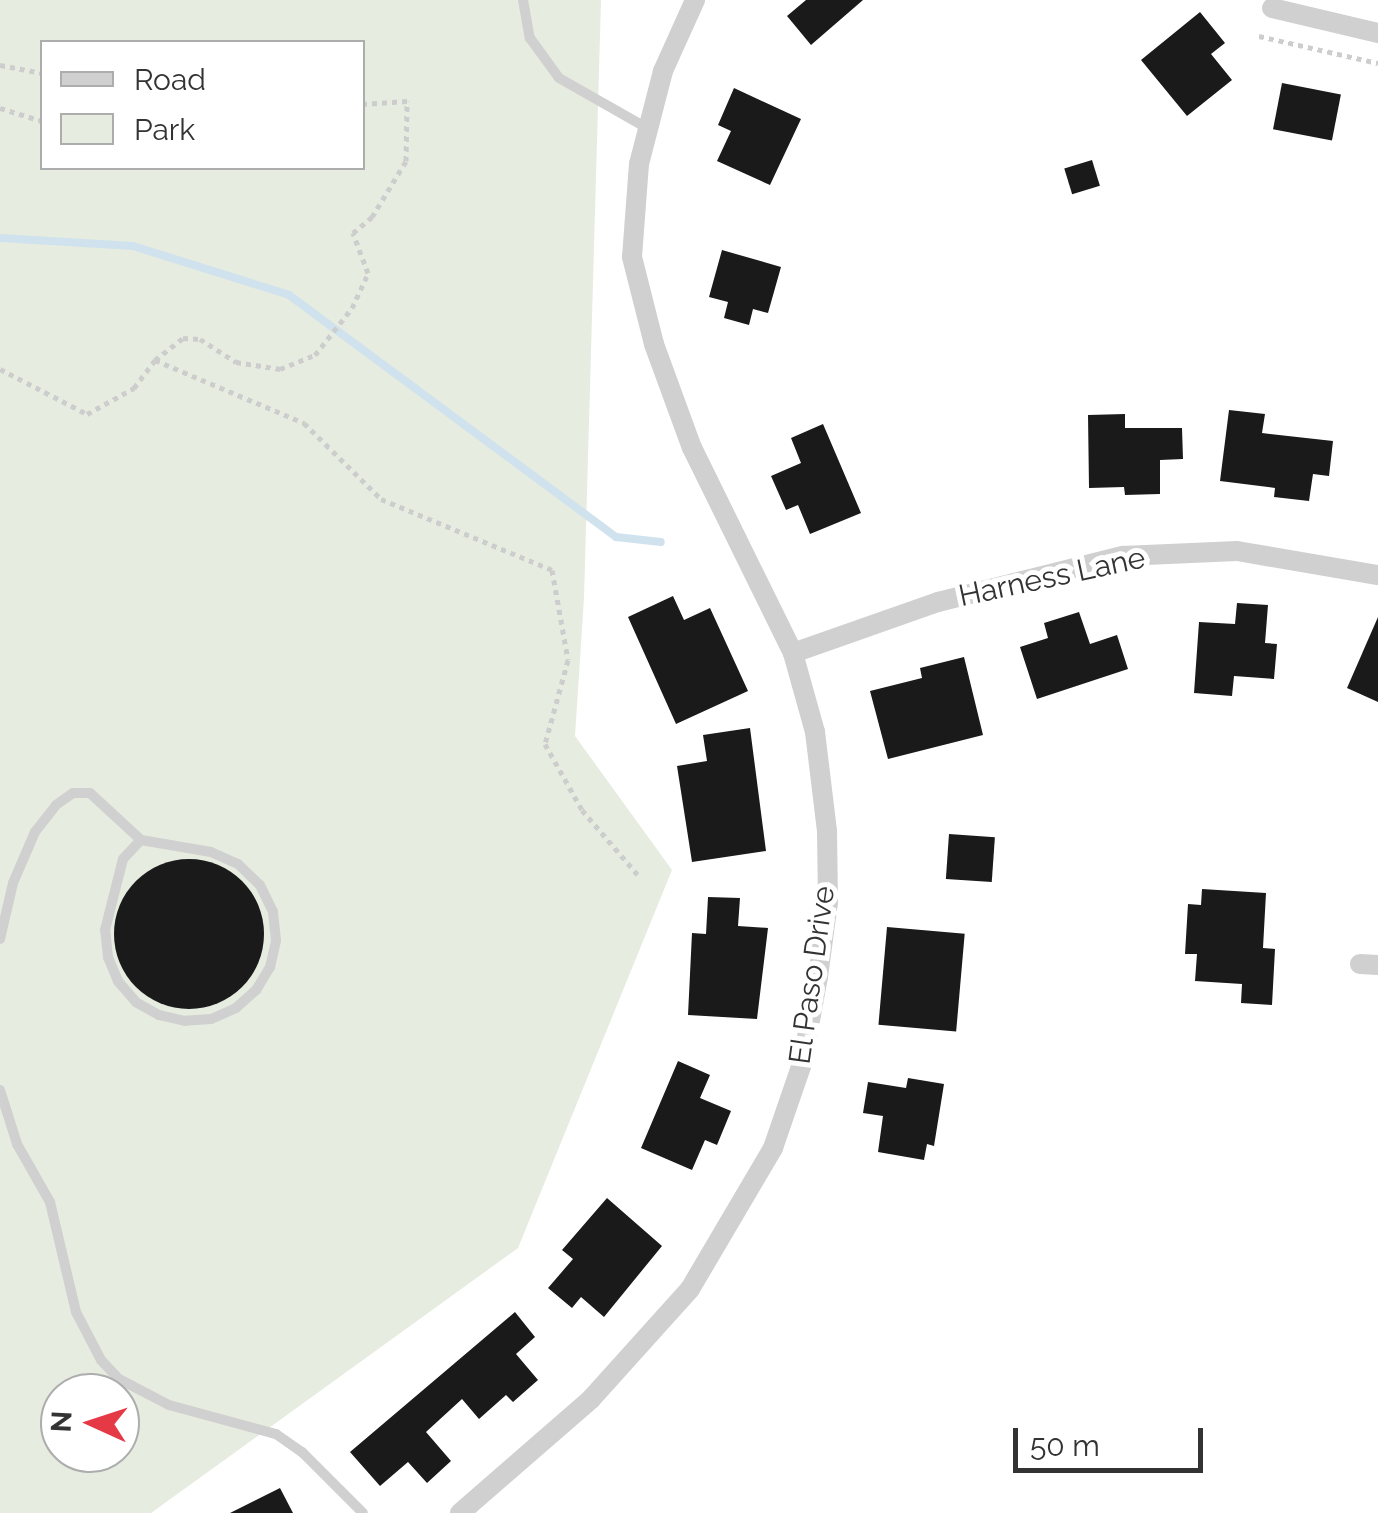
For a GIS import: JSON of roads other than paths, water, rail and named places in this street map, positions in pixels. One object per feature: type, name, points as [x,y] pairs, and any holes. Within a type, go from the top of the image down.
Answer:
[{"type":"street","name":"El Paso Drive","points":[[460,1513],[591,1398],[690,1289],[773,1148],[802,1064],[828,902],[828,832],[815,732],[793,652],[692,448],[654,344],[632,257],[639,164],[663,71],[695,0]]},
{"type":"street","points":[[1272,8],[1378,33]]},
{"type":"street","name":"Harness Lane","points":[[793,652],[938,602],[1123,556],[1237,551],[1378,575]]},
{"type":"lane","points":[[523,0],[530,38],[558,78],[648,128]]},
{"type":"lane","points":[[0,939],[14,883],[35,832],[73,793],[90,793],[140,840],[211,852],[238,864],[260,884],[273,912],[276,941],[270,967],[256,990],[236,1008],[212,1019],[185,1021],[159,1015],[136,1002],[118,981],[108,957],[105,930],[124,860],[140,840]]},
{"type":"lane","points":[[0,1090],[17,1144],[54,1212],[76,1312],[102,1360],[119,1380],[169,1405],[276,1434],[302,1452],[363,1513]]},
{"type":"waterway","points":[[0,238],[133,246],[289,295],[616,537],[661,542]]}]
